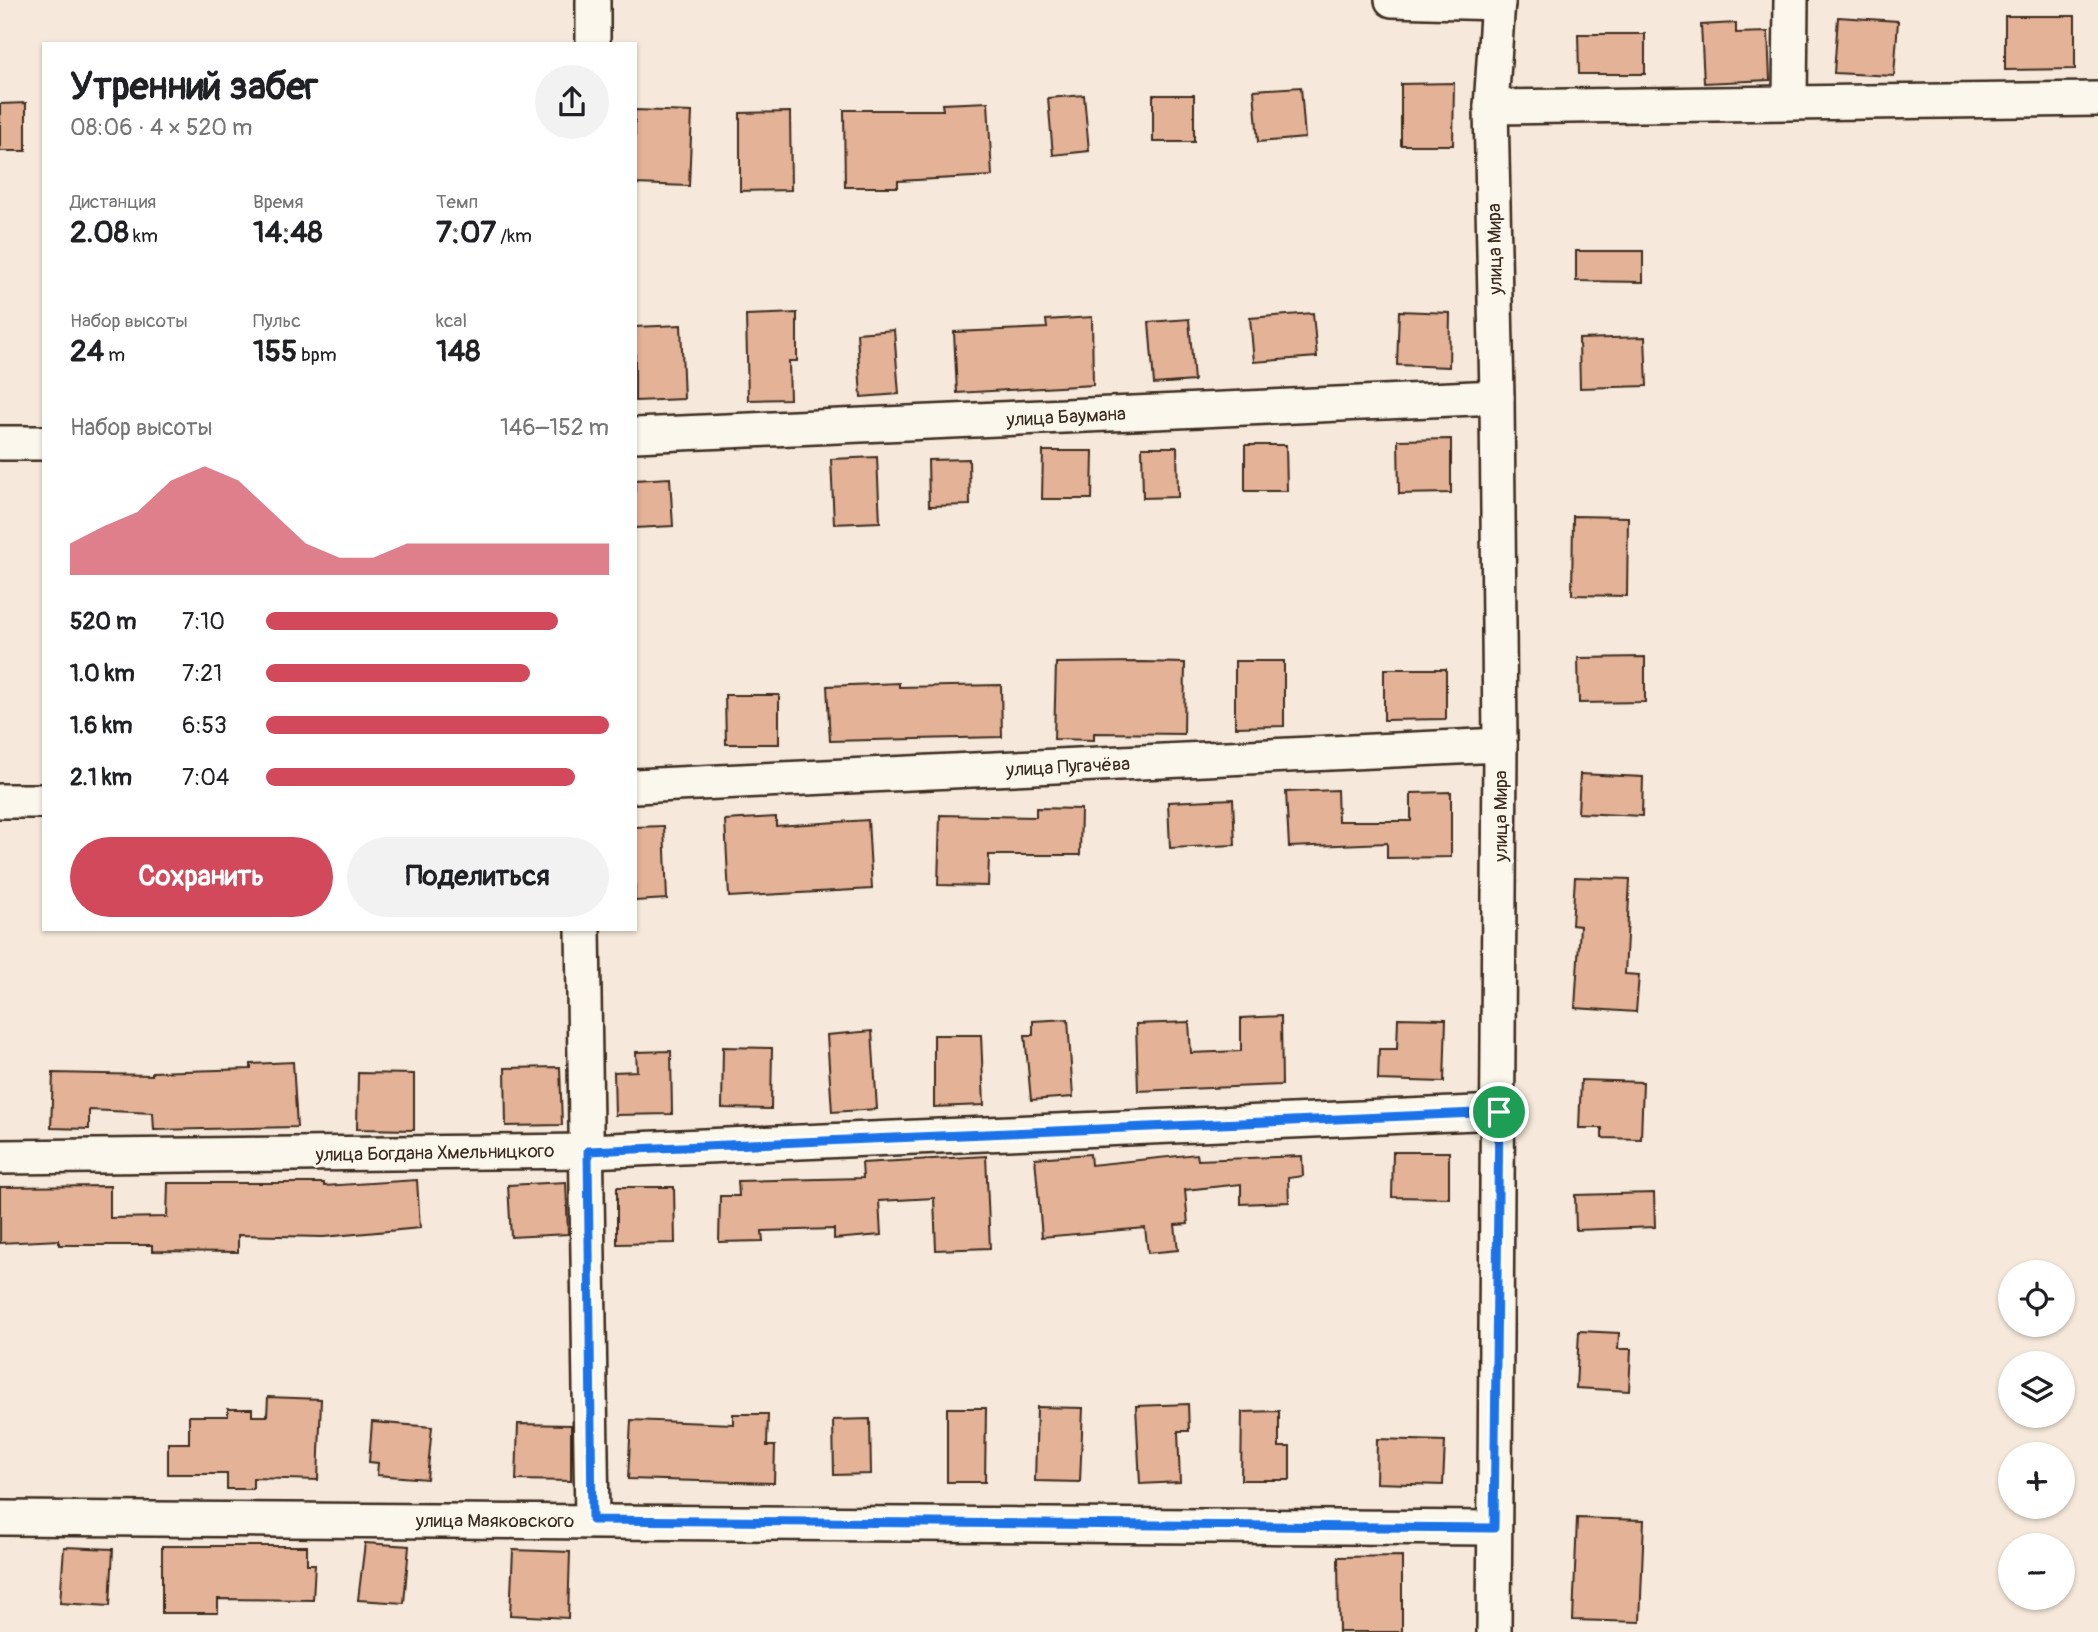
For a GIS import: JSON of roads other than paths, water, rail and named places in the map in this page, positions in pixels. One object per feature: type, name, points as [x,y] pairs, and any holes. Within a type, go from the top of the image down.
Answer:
[{"type":"street","points":[[593,0],[593,42]]},
{"type":"street","points":[[1392,0],[1498,2]]},
{"type":"street","points":[[1790,102],[1791,0]]},
{"type":"street","name":"улица Мира","points":[[1494,1632],[1500,745],[1491,107],[1498,2]]},
{"type":"street","points":[[1491,107],[2098,99]]},
{"type":"street","name":"улица Баумана","points":[[637,435],[1497,397]]},
{"type":"street","points":[[0,443],[42,443]]},
{"type":"street","name":"улица Пугачёва","points":[[637,786],[1500,745]]},
{"type":"street","points":[[0,801],[42,801]]},
{"type":"street","points":[[583,931],[592,1520]]},
{"type":"street","name":"улица Богдана Хмельницкого","points":[[0,1157],[588,1151],[1499,1112]]},
{"type":"street","name":"улица Маяковского","points":[[0,1518],[1494,1528]]}]
